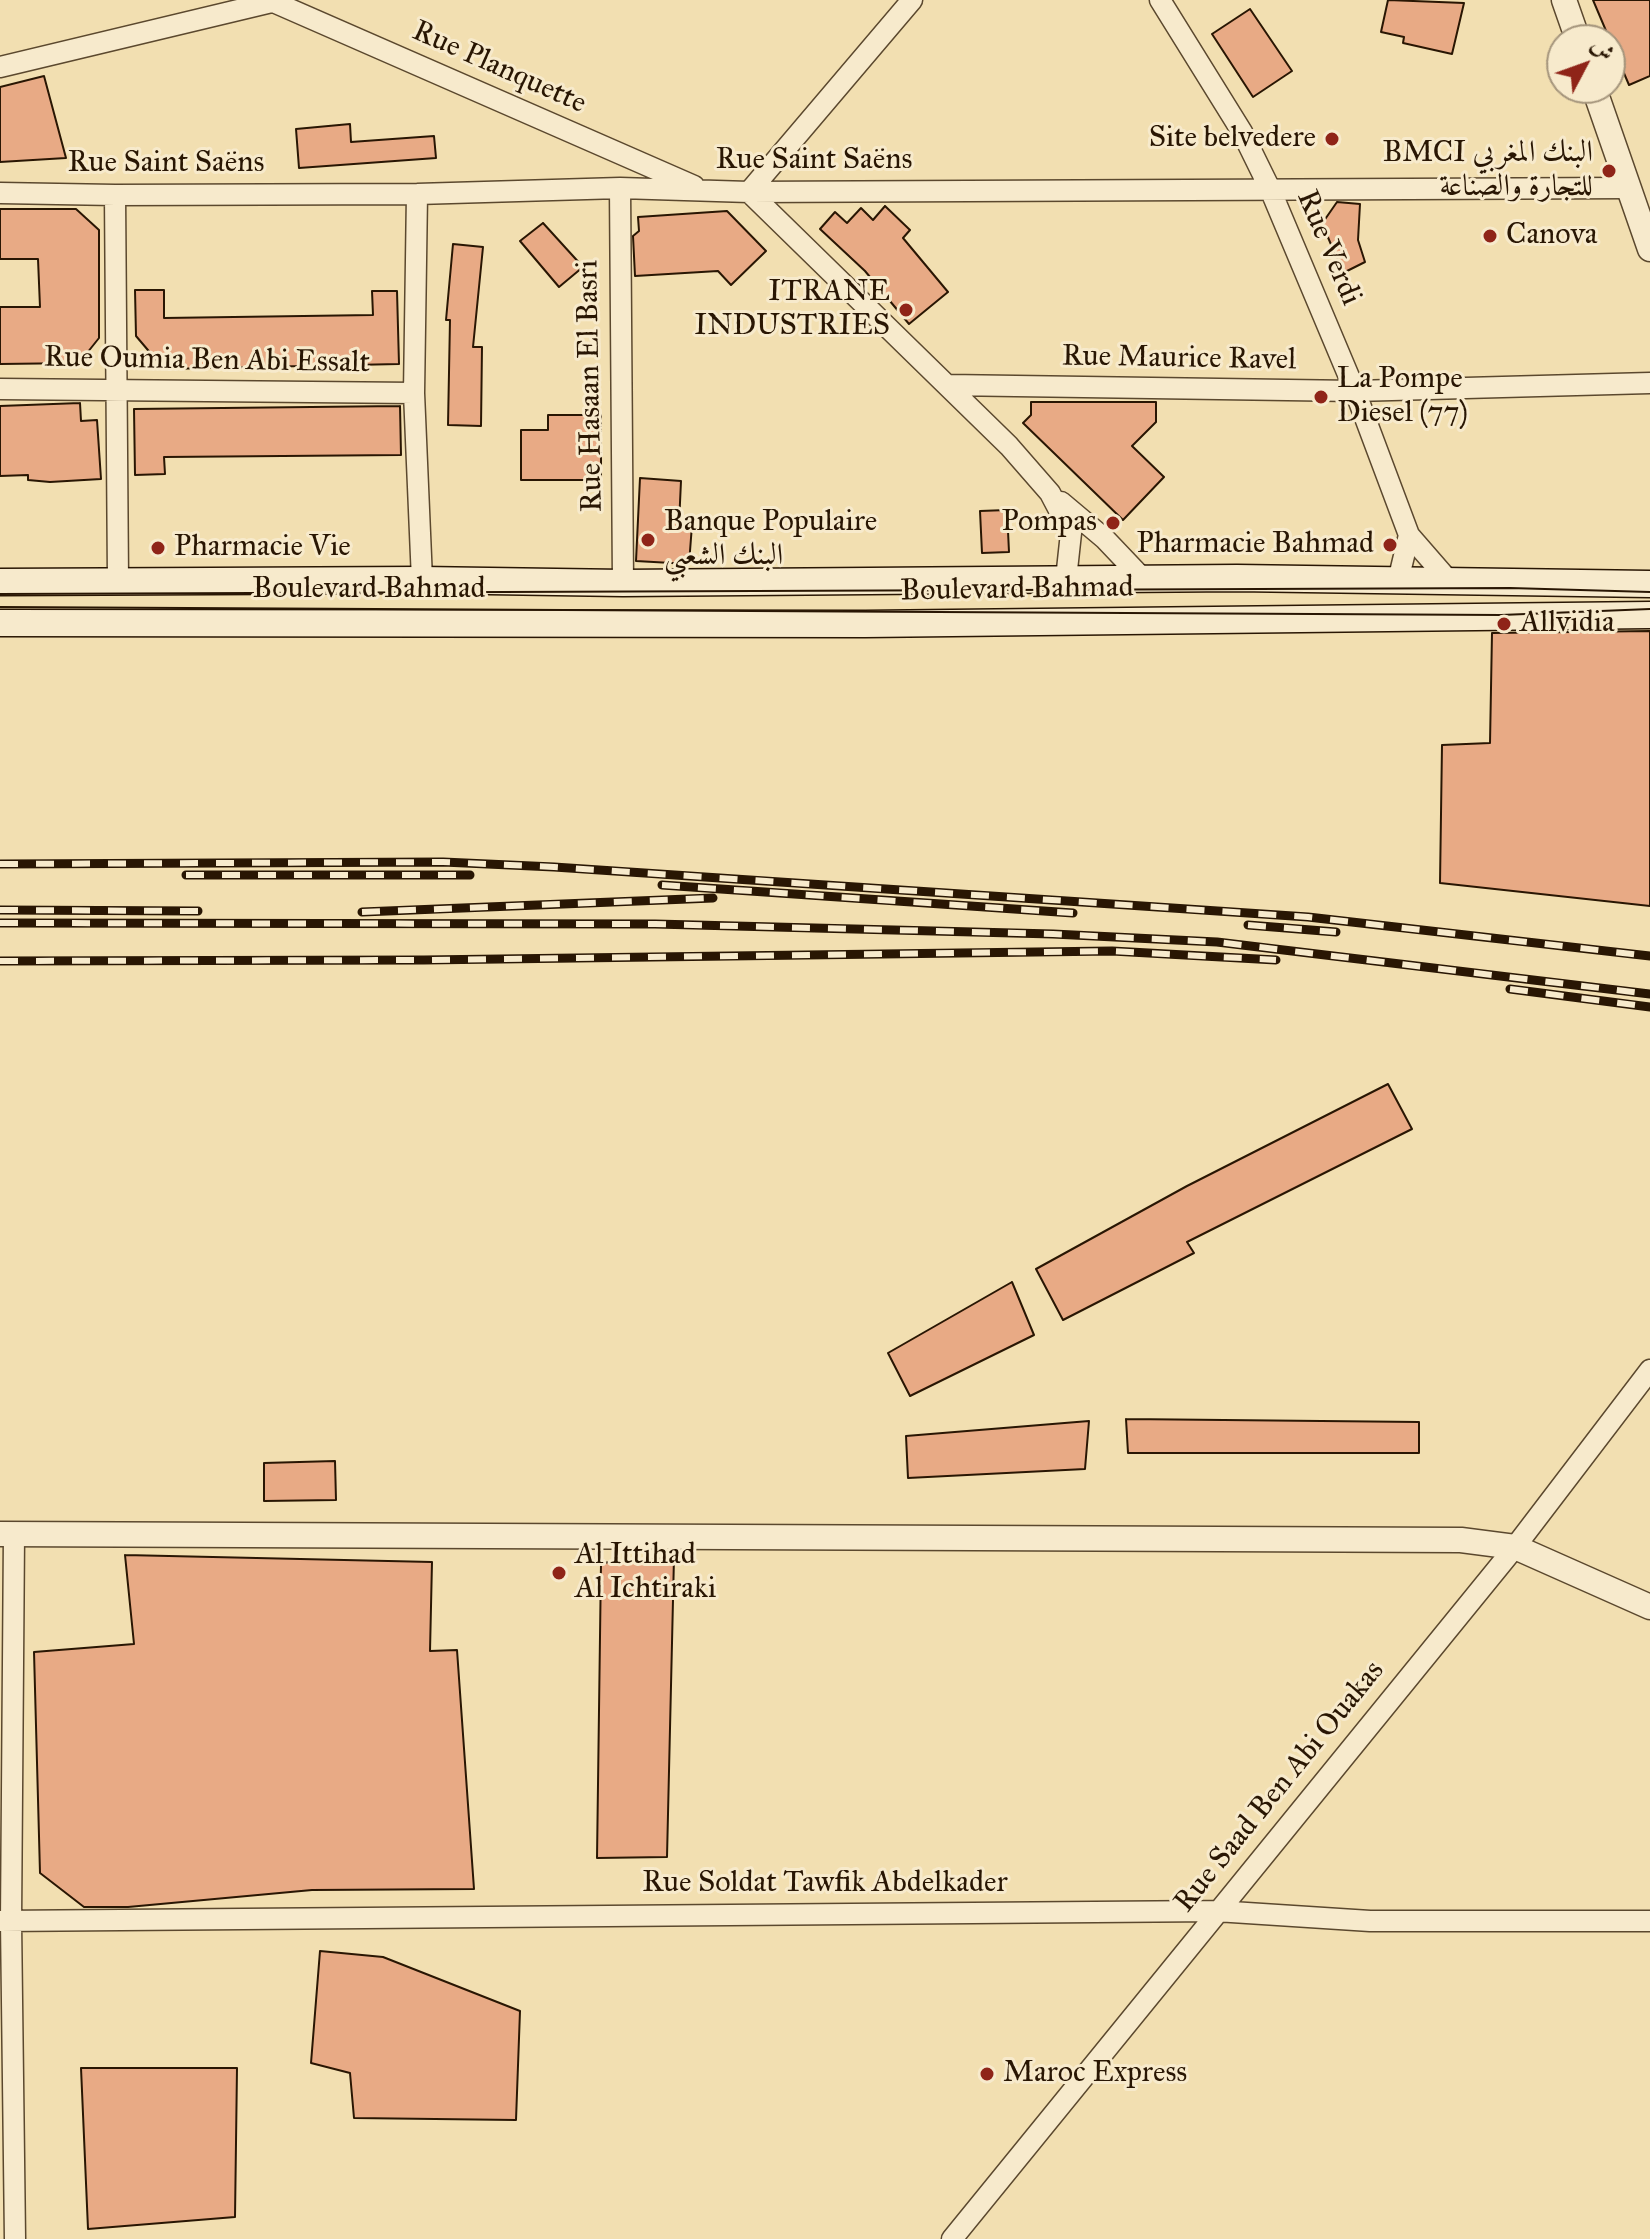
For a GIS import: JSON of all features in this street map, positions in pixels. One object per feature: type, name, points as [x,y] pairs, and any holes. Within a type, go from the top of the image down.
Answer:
[{"type":"main road","name":"Boulevard Bahmad","points":[[0,582],[422,580],[623,583],[1143,579],[1650,584]]},
{"type":"main road","name":"Boulevard Bahmad","points":[[0,623],[865,624],[1650,615]]},
{"type":"street","points":[[912,0],[749,192],[948,385],[1050,493],[1105,539],[1143,579]]},
{"type":"street","name":"Rue Verdi","points":[[1160,0],[1234,118],[1270,189],[1355,391],[1409,535],[1449,581]]},
{"type":"street","points":[[1564,0],[1572,24]]},
{"type":"street","points":[[0,67],[275,1]]},
{"type":"street","name":"Rue Planquette","points":[[275,1],[705,191]]},
{"type":"street","points":[[1599,104],[1650,249]]},
{"type":"street","name":"Rue Saint Saëns","points":[[0,193],[417,194],[620,188],[749,192],[1628,188]]},
{"type":"street","name":"Rue Hasaan El Basri","points":[[620,188],[623,583]]},
{"type":"street","points":[[417,194],[414,393],[422,580]]},
{"type":"street","points":[[115,195],[118,580]]},
{"type":"street","name":"Rue Maurice Ravel","points":[[948,385],[1355,391],[1650,383]]},
{"type":"street","name":"Rue Oumia Ben Abi Essalt","points":[[0,389],[414,393]]},
{"type":"street","points":[[1050,493],[1071,533],[1066,579]]},
{"type":"street","points":[[1398,581],[1409,535]]},
{"type":"street","name":"Rue Saad Ben Abi Ouakas","points":[[952,2239],[1515,1547],[1650,1370]]},
{"type":"street","points":[[15,2239],[6,1921],[7,1534],[1461,1540],[1515,1547],[1650,1607]]},
{"type":"street","name":"Rue Soldat Tawfik Abdelkader","points":[[6,1921],[1216,1911],[1370,1921],[1650,1921]]},
{"type":"building","points":[[1388,0],[1464,3],[1452,54],[1403,43],[1404,37],[1381,32]]},
{"type":"building","points":[[1593,0],[1650,0],[1650,76],[1629,85],[1626,78],[1626,24],[1603,24]]},
{"type":"building","points":[[1250,9],[1292,71],[1253,97],[1212,34]]},
{"type":"building","points":[[44,76],[66,158],[0,162],[0,87]]},
{"type":"building","points":[[350,124],[351,142],[434,136],[436,158],[299,168],[296,129]]},
{"type":"building","points":[[1337,202],[1360,204],[1358,240],[1365,262],[1343,273],[1327,235],[1319,228]]},
{"type":"building","points":[[885,206],[910,230],[903,238],[948,292],[909,324],[865,271],[820,229],[835,212],[847,223],[861,208],[873,220]]},
{"type":"building","points":[[0,209],[76,209],[99,230],[99,338],[79,363],[0,364],[0,307],[40,307],[38,259],[0,259]]},
{"type":"building","points":[[727,211],[766,251],[731,285],[718,271],[635,276],[633,236],[639,231],[638,217]]},
{"type":"building","points":[[543,223],[583,267],[559,287],[520,241]]},
{"type":"building","points":[[453,244],[483,247],[473,347],[482,347],[481,426],[448,425],[450,320],[446,320]]},
{"type":"building","points":[[135,290],[164,290],[164,318],[373,315],[372,291],[397,291],[399,364],[164,369],[136,336]]},
{"type":"building","points":[[1031,402],[1156,402],[1156,422],[1132,446],[1164,477],[1123,520],[1023,423],[1031,415]]},
{"type":"building","points":[[80,403],[81,421],[97,420],[101,479],[50,482],[28,480],[28,475],[0,476],[0,406]]},
{"type":"building","points":[[400,406],[401,455],[164,457],[165,474],[135,475],[134,409]]},
{"type":"building","points":[[548,415],[601,415],[601,480],[521,480],[521,430],[548,430]]},
{"type":"building","points":[[640,478],[681,481],[679,524],[692,525],[689,564],[636,561]]},
{"type":"building","points":[[1007,510],[1009,552],[982,553],[980,511]]},
{"type":"building","points":[[1650,631],[1650,906],[1440,883],[1442,745],[1490,743],[1492,633]]},
{"type":"building","points":[[1388,1084],[1412,1129],[1187,1242],[1194,1253],[1063,1320],[1036,1269],[1187,1186]]},
{"type":"building","points":[[1012,1282],[1034,1335],[910,1396],[888,1353]]},
{"type":"building","points":[[1126,1419],[1419,1422],[1419,1453],[1128,1453]]},
{"type":"building","points":[[1089,1421],[1085,1469],[908,1478],[906,1436]]},
{"type":"building","points":[[335,1461],[336,1500],[264,1501],[264,1463]]},
{"type":"building","points":[[125,1555],[432,1562],[430,1651],[457,1650],[474,1889],[312,1890],[128,1907],[84,1907],[40,1873],[34,1652],[134,1644]]},
{"type":"building","points":[[674,1557],[667,1857],[597,1858],[601,1563]]},
{"type":"building","points":[[320,1951],[383,1957],[520,2011],[516,2120],[354,2118],[350,2073],[311,2063]]},
{"type":"building","points":[[81,2068],[237,2068],[235,2217],[88,2229]]},
{"type":"tram line","points":[[0,594],[1510,588],[1650,592]]},
{"type":"tram line","points":[[0,607],[1501,615],[1650,609]]},
{"type":"railway","points":[[0,864],[443,862],[554,867],[1308,917],[1650,956]]},
{"type":"railway","points":[[186,875],[470,875]]},
{"type":"railway","points":[[662,885],[1073,913]]},
{"type":"railway","points":[[362,912],[713,898]]},
{"type":"railway","points":[[0,910],[198,911]]},
{"type":"railway","points":[[0,923],[655,924],[1053,934],[1217,942],[1650,994]]},
{"type":"railway","points":[[1248,925],[1336,932]]},
{"type":"railway","points":[[0,961],[424,960],[1112,951],[1276,960]]},
{"type":"railway","points":[[1510,989],[1650,1007]]},
{"type":"place","name":"Site belvedere","points":[[1332,139]]},
{"type":"place","name":"BMCI البنك المغربي للتجارة والصناعة","points":[[1609,171]]},
{"type":"place","name":"Canova","points":[[1490,236]]},
{"type":"place","name":"ITRANE INDUSTRIES","points":[[906,310]]},
{"type":"place","name":"La Pompe Diesel (77)","points":[[1321,397]]},
{"type":"place","name":"Pompas","points":[[1113,523]]},
{"type":"place","name":"Banque Populaire البنك الشعبي","points":[[648,540]]},
{"type":"place","name":"Pharmacie Bahmad","points":[[1390,545]]},
{"type":"place","name":"Pharmacie Vie","points":[[158,548]]},
{"type":"place","name":"Allvidia","points":[[1504,624]]},
{"type":"place","name":"Al Ittihad Al Ichtiraki","points":[[559,1573]]},
{"type":"place","name":"Maroc Express","points":[[987,2074]]}]
